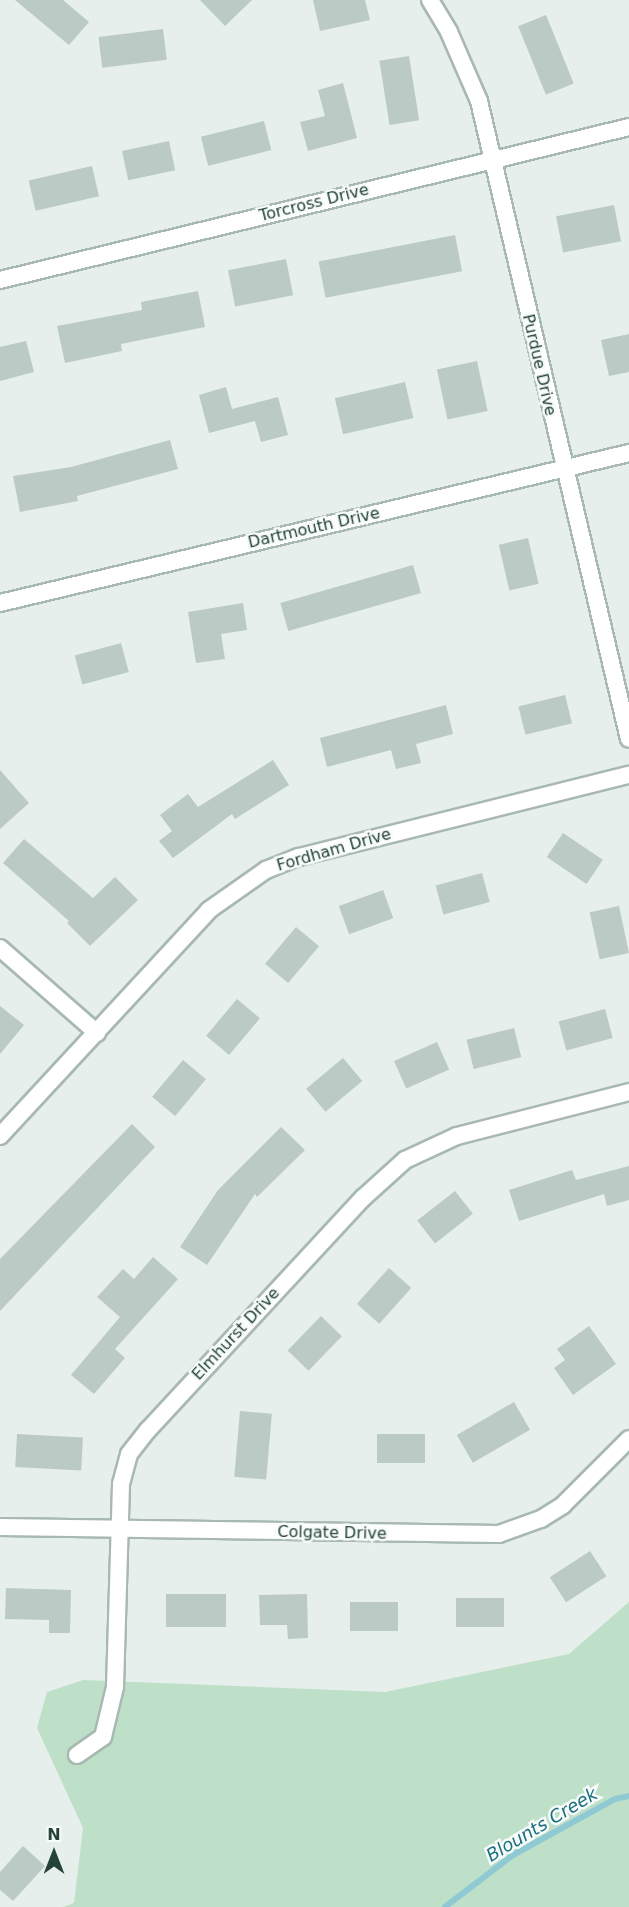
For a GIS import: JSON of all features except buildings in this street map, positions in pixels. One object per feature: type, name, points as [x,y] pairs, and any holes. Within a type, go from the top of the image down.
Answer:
[{"type":"street","name":"Purdue Drive","points":[[430,0],[467,68],[479,100],[563,469],[629,739]]},
{"type":"street","name":"Torcross Drive","points":[[0,280],[629,127]]},
{"type":"street","name":"Dartmouth Drive","points":[[0,603],[629,453]]},
{"type":"street","name":"Fordham Drive","points":[[0,1136],[209,910],[266,870],[299,857],[629,775]]},
{"type":"street","points":[[0,948],[97,1033]]},
{"type":"street","name":"Elmhurst Drive","points":[[78,1755],[103,1737],[115,1687],[118,1528],[123,1471],[148,1430],[384,1176],[429,1147],[457,1136],[629,1092]]},
{"type":"street","name":"Colgate Drive","points":[[0,1527],[500,1534],[541,1520],[563,1505],[629,1439]]},
{"type":"green space","points":[[629,1602],[629,1907],[63,1907],[74,1903],[83,1828],[37,1728],[47,1692],[83,1680],[385,1692],[569,1654]]},
{"type":"waterway","name":"Blounts Creek","points":[[445,1907],[513,1855],[615,1799],[629,1796]]}]
